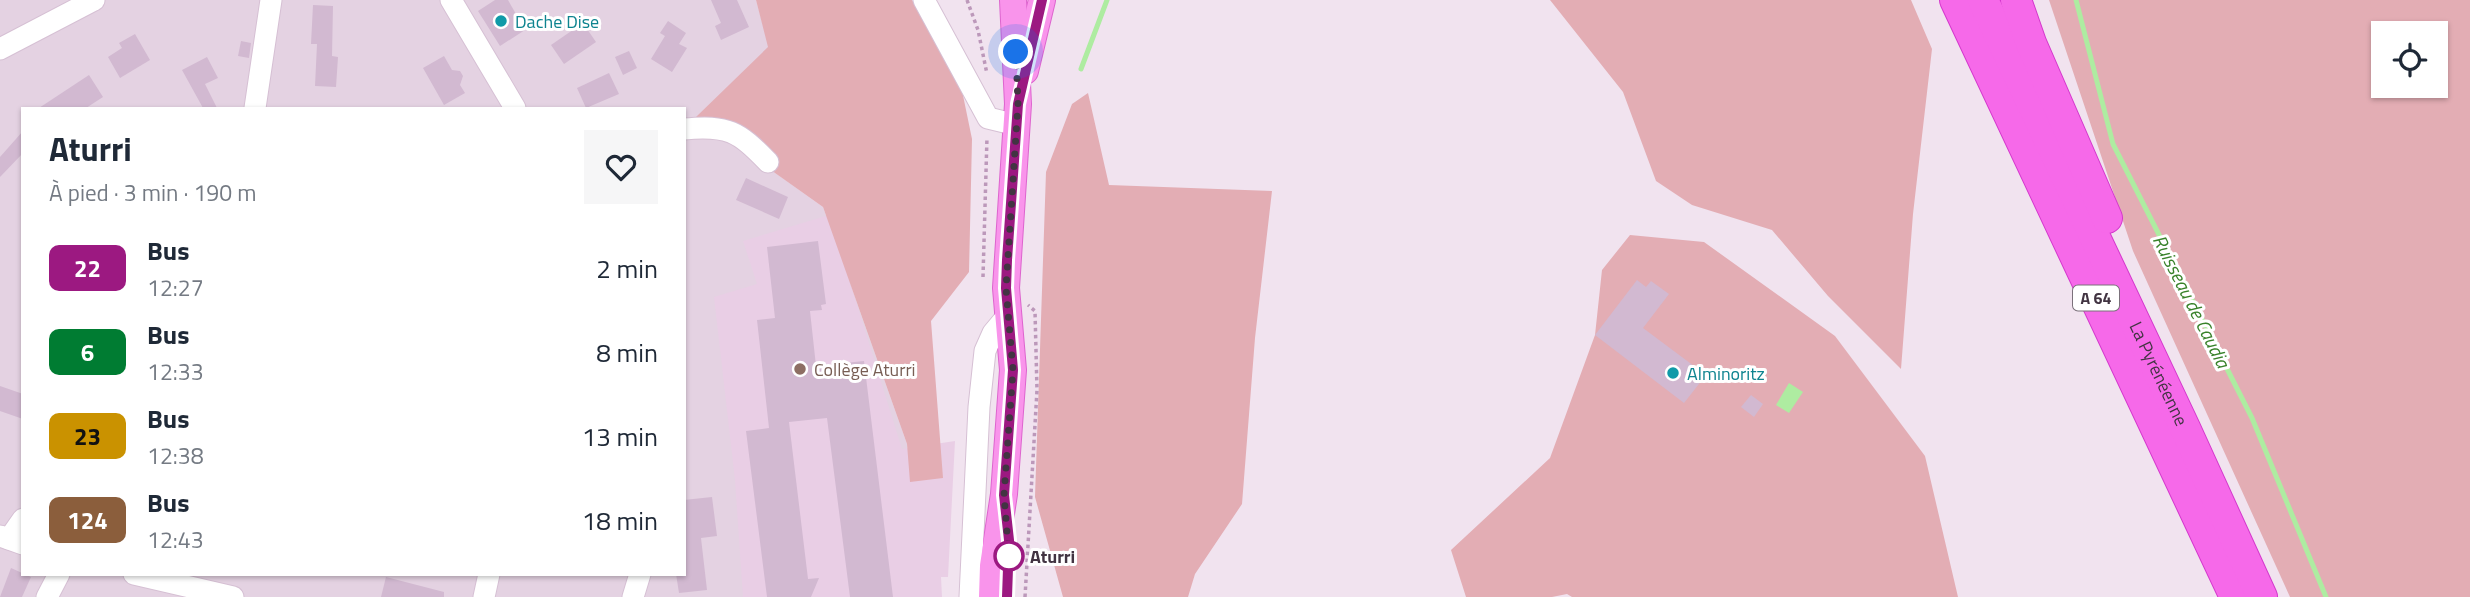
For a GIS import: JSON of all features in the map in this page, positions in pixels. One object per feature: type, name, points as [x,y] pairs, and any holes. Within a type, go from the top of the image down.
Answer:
[{"type":"highway","name":"La Pyrénéenne","points":[[1955,0],[2235,597]]},
{"type":"highway","name":"La Pyrénéenne","points":[[1983,0],[2262,597]]},
{"type":"highway","points":[[2016,0],[2031,43],[2165,352],[2185,428]]},
{"type":"main road","points":[[992,597],[993,566],[1004,495],[1013,370],[1015,306],[1007,260],[1018,115],[1013,0]]},
{"type":"main road","points":[[1018,115],[1042,0]]},
{"type":"main road","points":[[1004,495],[1009,540],[1007,597]]},
{"type":"street","points":[[0,49],[94,0]]},
{"type":"street","points":[[255,107],[271,0]]},
{"type":"street","points":[[451,0],[514,107]]},
{"type":"street","points":[[924,0],[989,118],[1018,115]]},
{"type":"street","points":[[686,129],[726,130],[746,139],[768,162]]},
{"type":"street","points":[[970,597],[979,407],[985,351],[993,333],[1015,306]]},
{"type":"street","points":[[10,540],[21,522]]},
{"type":"street","points":[[47,597],[58,576]]},
{"type":"street","points":[[143,576],[233,597]]},
{"type":"street","points":[[484,597],[489,576]]},
{"type":"street","points":[[633,597],[639,576]]},
{"type":"path","points":[[967,0],[978,30],[988,80]]},
{"type":"path","points":[[983,289],[989,118]]},
{"type":"path","points":[[1015,306],[1035,311],[1037,390],[1025,597]]},
{"type":"shaded area","points":[[0,0],[756,0],[769,47],[697,117],[823,207],[907,444],[917,597],[0,597]]},
{"type":"shaded area","points":[[756,0],[912,0],[959,76],[972,139],[969,272],[931,321],[943,478],[910,482],[907,444],[823,207],[696,117],[768,47]]},
{"type":"shaded area","points":[[1550,0],[1911,0],[1932,49],[1913,214],[1901,369],[1828,296],[1772,230],[1692,205],[1656,181],[1623,92]]},
{"type":"shaded area","points":[[2049,0],[2470,0],[2470,597],[2290,597],[2133,251]]},
{"type":"shaded area","points":[[1088,93],[1109,185],[1272,191],[1255,338],[1242,504],[1195,574],[1188,597],[1063,597],[1035,497],[1046,172],[1072,104]]},
{"type":"shaded area","name":"Collège Aturri","points":[[829,215],[902,449],[955,441],[948,577],[941,577],[942,597],[743,597],[735,480],[714,297],[757,284],[743,241]]},
{"type":"shaded area","points":[[1630,235],[1704,242],[1835,336],[1925,456],[1958,597],[1572,597],[1567,594],[1552,597],[1466,597],[1451,550],[1550,458],[1595,335],[1602,270]]},
{"type":"shaded area","points":[[1789,383],[1803,392],[1789,413],[1776,405]]},
{"type":"building","name":"Dache Dise","points":[[495,0],[508,0],[525,30],[500,46],[478,11]]},
{"type":"building","points":[[711,0],[737,0],[749,27],[721,40],[715,26],[721,23]]},
{"type":"building","points":[[313,5],[333,6],[332,56],[338,57],[336,87],[315,86],[317,44],[311,44]]},
{"type":"building","points":[[668,21],[686,33],[679,44],[687,48],[672,72],[651,59],[665,36],[660,33]]},
{"type":"building","points":[[583,23],[596,42],[564,64],[551,45]]},
{"type":"building","points":[[135,34],[150,60],[120,78],[108,57],[122,48],[119,43]]},
{"type":"building","points":[[241,41],[251,43],[249,58],[238,56]]},
{"type":"building","points":[[629,51],[637,68],[623,75],[615,57]]},
{"type":"building","points":[[444,56],[452,70],[460,71],[463,76],[460,85],[465,93],[444,105],[423,68]]},
{"type":"building","points":[[207,57],[218,78],[205,84],[216,107],[202,107],[182,70]]},
{"type":"building","points":[[609,73],[619,94],[586,107],[577,88]]},
{"type":"building","points":[[89,75],[103,97],[88,107],[41,107]]},
{"type":"building","points":[[21,133],[21,155],[0,177],[0,157]]},
{"type":"building","points":[[746,178],[788,197],[779,219],[736,200]]},
{"type":"building","points":[[818,241],[826,304],[821,305],[822,310],[810,311],[816,366],[864,361],[893,597],[850,597],[827,418],[789,422],[808,579],[819,578],[811,597],[767,597],[746,431],[769,428],[757,320],[775,318],[767,247]]},
{"type":"building","points":[[1637,280],[1646,287],[1651,281],[1669,294],[1643,328],[1706,375],[1684,403],[1595,335]]},
{"type":"building","points":[[0,386],[21,393],[21,418],[0,411]]},
{"type":"building","points":[[1751,395],[1763,404],[1754,417],[1741,407]]},
{"type":"building","points":[[712,497],[717,536],[701,538],[707,590],[679,593],[676,576],[686,576],[686,500]]},
{"type":"building","points":[[11,568],[21,572],[21,576],[31,577],[22,597],[0,597]]},
{"type":"building","points":[[386,577],[444,592],[444,597],[381,597]]},
{"type":"waterway","points":[[1081,69],[1107,0]]},
{"type":"waterway","name":"Ruisseau de Caudia","points":[[2076,0],[2113,144],[2252,418],[2326,597]]},
{"type":"bus line","name":"22","points":[[1007,597],[1009,540],[1004,495],[1013,370],[1006,288],[1007,260],[1018,104],[1042,0]]},
{"type":"place","name":"Dache Dise","points":[[501,21]]},
{"type":"place","name":"Collège Aturri","points":[[800,369]]},
{"type":"place","name":"Alminoritz","points":[[1673,373]]},
{"type":"place","name":"Aturri","points":[[1009,556]]},
{"type":"route","points":[[1009,556],[1004,495],[1013,370],[1006,288],[1018,104],[1016,52]]}]
